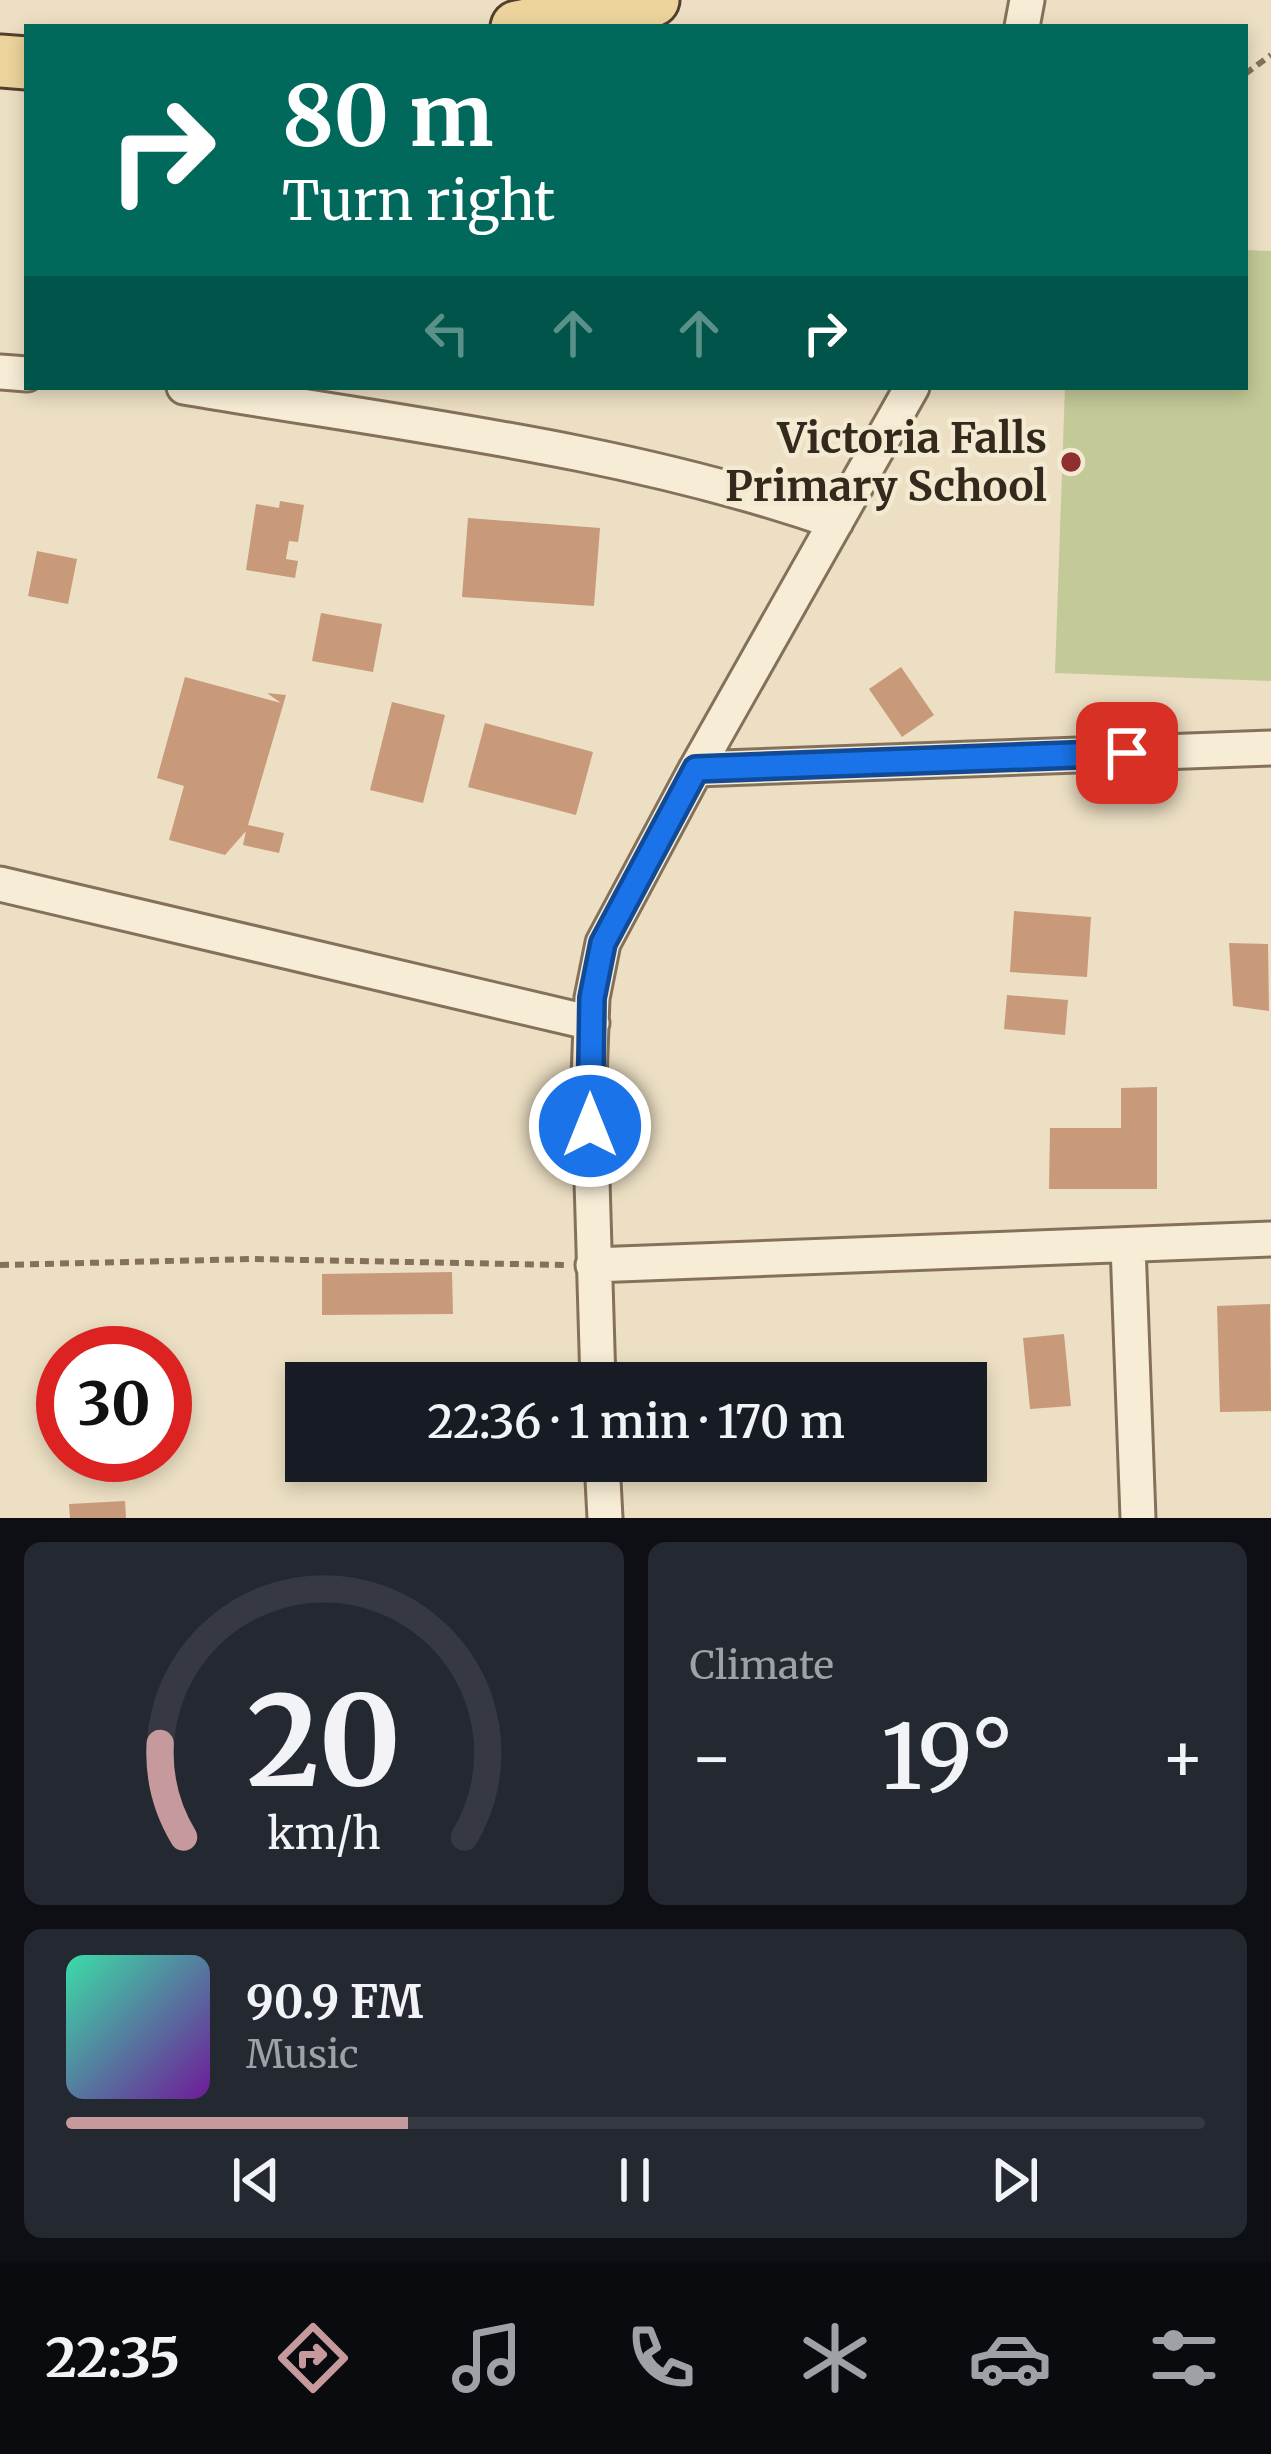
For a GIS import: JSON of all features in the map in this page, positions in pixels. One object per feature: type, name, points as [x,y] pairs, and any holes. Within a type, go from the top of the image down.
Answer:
[{"type":"main road","points":[[532,24],[653,0]]},
{"type":"street","points":[[202,390],[653,467],[753,493],[836,522]]},
{"type":"street","points":[[597,1362],[592,1023],[603,943],[910,390]]},
{"type":"street","points":[[696,769],[1271,748]]},
{"type":"street","points":[[0,884],[592,1023]]},
{"type":"street","points":[[593,1265],[1271,1239]]},
{"type":"street","points":[[1128,1245],[1138,1518]]},
{"type":"street","points":[[603,1482],[605,1518]]},
{"type":"path","points":[[0,1265],[253,1259],[593,1265]]},
{"type":"green space","points":[[1248,250],[1271,251],[1271,681],[1055,673],[1065,390],[1248,390]]},
{"type":"building","points":[[280,501],[304,505],[298,542],[289,541],[286,559],[298,561],[295,578],[246,570],[256,504],[279,508]]},
{"type":"building","points":[[468,518],[600,528],[594,606],[462,597]]},
{"type":"building","points":[[37,551],[77,559],[68,604],[28,596]]},
{"type":"building","points":[[321,613],[382,624],[373,672],[312,661]]},
{"type":"building","points":[[901,667],[934,715],[902,737],[869,689]]},
{"type":"building","points":[[185,677],[281,703],[267,693],[286,695],[248,825],[284,833],[279,853],[243,845],[246,831],[225,855],[169,840],[184,786],[157,778]]},
{"type":"building","points":[[392,702],[445,715],[423,803],[370,790]]},
{"type":"building","points":[[485,723],[593,752],[576,815],[468,787]]},
{"type":"building","points":[[1014,911],[1091,917],[1087,977],[1010,972]]},
{"type":"building","points":[[1229,943],[1268,944],[1269,1011],[1233,1006]]},
{"type":"building","points":[[1007,995],[1068,1000],[1065,1035],[1004,1029]]},
{"type":"building","points":[[1157,1087],[1157,1189],[1049,1189],[1050,1128],[1121,1128],[1121,1088]]},
{"type":"building","points":[[452,1272],[453,1314],[322,1315],[322,1274]]},
{"type":"building","points":[[1270,1304],[1271,1411],[1220,1412],[1217,1306]]},
{"type":"building","points":[[1064,1334],[1071,1406],[1030,1409],[1023,1338]]},
{"type":"building","points":[[125,1501],[126,1518],[70,1518],[69,1504]]},
{"type":"place","name":"Victoria Falls Primary School","points":[[1071,462]]},
{"type":"route","points":[[590,1126],[592,998],[603,943],[696,769],[1127,753]]}]
